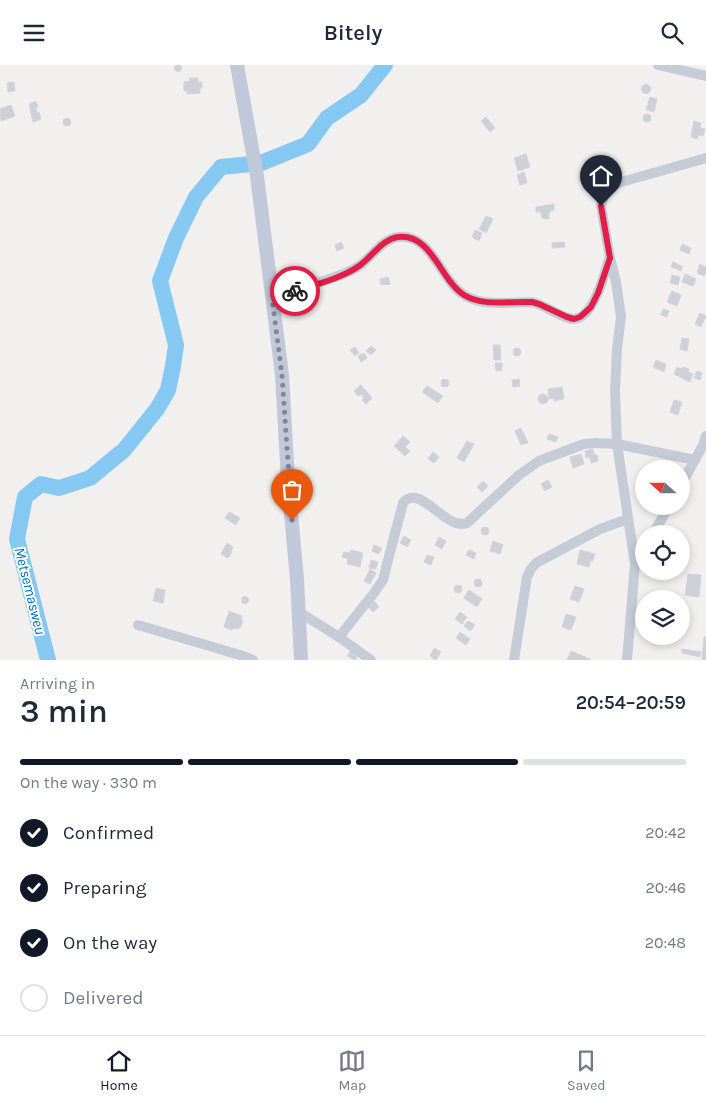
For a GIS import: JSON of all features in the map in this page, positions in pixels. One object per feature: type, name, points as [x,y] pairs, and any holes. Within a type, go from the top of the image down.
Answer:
[{"type":"street","points":[[237,65],[257,176],[282,375],[301,660]]},
{"type":"street","points":[[658,65],[693,69],[706,76]]},
{"type":"street","points":[[628,660],[635,564],[617,444],[615,391],[621,317],[601,206],[609,188],[618,183],[706,159]]},
{"type":"street","points":[[272,298],[343,275],[360,266],[385,242],[396,237],[404,237],[414,239],[423,244],[450,283],[464,295],[480,301],[532,302],[574,319],[580,317],[591,307],[610,258]]},
{"type":"street","points":[[690,468],[706,436]]},
{"type":"street","points":[[339,637],[382,580],[388,564],[402,503],[407,498],[413,497],[420,500],[450,520],[462,525],[467,523],[518,475],[539,461],[584,444],[617,444],[695,459]]},
{"type":"street","points":[[514,660],[527,577],[530,569],[536,563],[600,529],[628,519]]},
{"type":"street","points":[[299,612],[371,660]]},
{"type":"street","points":[[138,625],[253,660]]},
{"type":"building","points":[[178,64],[182,68],[178,72],[174,68]]},
{"type":"building","points":[[189,78],[198,78],[198,82],[202,82],[200,93],[187,94],[187,91],[184,91],[184,82],[190,81]]},
{"type":"building","points":[[14,82],[15,91],[8,92],[7,83]]},
{"type":"building","points":[[646,85],[650,89],[646,93],[642,89]]},
{"type":"building","points":[[650,97],[657,99],[654,112],[646,110]]},
{"type":"building","points":[[36,101],[37,113],[39,112],[41,119],[33,122],[29,104]]},
{"type":"building","points":[[11,105],[15,116],[1,121],[0,109]]},
{"type":"building","points":[[647,114],[651,118],[647,122],[643,118]]},
{"type":"building","points":[[486,117],[495,128],[490,132],[481,121]]},
{"type":"building","points":[[67,118],[71,122],[67,126],[63,122]]},
{"type":"building","points":[[694,121],[701,123],[700,128],[705,129],[703,136],[698,135],[697,139],[691,137]]},
{"type":"building","points":[[526,154],[530,167],[518,171],[514,158]]},
{"type":"building","points":[[524,172],[527,183],[520,185],[517,175]]},
{"type":"building","points":[[554,204],[554,210],[549,212],[549,219],[542,218],[541,212],[536,212],[536,207]]},
{"type":"building","points":[[486,216],[493,219],[486,233],[479,229]]},
{"type":"building","points":[[475,230],[482,233],[479,241],[472,237]]},
{"type":"building","points":[[341,242],[344,248],[337,251],[335,245]]},
{"type":"building","points":[[564,242],[565,247],[552,248],[552,243]]},
{"type":"building","points":[[682,244],[691,248],[689,254],[680,250]]},
{"type":"building","points":[[673,262],[683,267],[681,271],[671,267]]},
{"type":"building","points":[[700,264],[706,267],[704,276],[697,273]]},
{"type":"building","points":[[685,274],[696,279],[693,286],[682,282]]},
{"type":"building","points":[[672,275],[680,277],[678,285],[670,283]]},
{"type":"building","points":[[388,277],[390,284],[381,285],[380,279]]},
{"type":"building","points":[[672,291],[681,295],[677,306],[667,302]]},
{"type":"building","points":[[663,309],[669,311],[667,317],[661,315]]},
{"type":"building","points":[[700,313],[706,316],[701,327],[695,324]]},
{"type":"building","points":[[682,338],[689,339],[687,351],[680,349]]},
{"type":"building","points":[[493,345],[500,345],[501,360],[494,360]]},
{"type":"building","points":[[371,346],[376,350],[371,355],[366,351]]},
{"type":"building","points":[[355,347],[359,353],[355,356],[350,350]]},
{"type":"building","points":[[517,348],[521,352],[517,356],[513,352]]},
{"type":"building","points":[[364,353],[367,358],[361,362],[358,356]]},
{"type":"building","points":[[656,360],[666,364],[664,372],[653,367]]},
{"type":"building","points":[[495,363],[502,363],[502,370],[496,371]]},
{"type":"building","points":[[677,367],[689,369],[688,372],[693,374],[690,382],[674,374]]},
{"type":"building","points":[[697,371],[702,373],[700,380],[694,378]]},
{"type":"building","points":[[445,379],[449,383],[445,387],[441,383]]},
{"type":"building","points":[[519,379],[520,386],[513,387],[512,380]]},
{"type":"building","points":[[361,385],[372,398],[366,404],[362,400],[364,398],[361,394],[358,396],[354,391]]},
{"type":"building","points":[[427,386],[443,396],[438,403],[422,392]]},
{"type":"building","points":[[562,387],[564,399],[554,401],[554,398],[549,399],[548,389]]},
{"type":"building","points":[[543,394],[548,399],[543,404],[538,399]]},
{"type":"building","points":[[674,400],[682,402],[678,415],[670,412]]},
{"type":"building","points":[[521,428],[528,443],[521,445],[515,431]]},
{"type":"building","points":[[549,434],[558,437],[556,442],[547,439]]},
{"type":"building","points":[[403,436],[410,442],[405,447],[410,451],[405,456],[394,446]]},
{"type":"building","points":[[467,441],[474,444],[464,462],[457,458]]},
{"type":"building","points":[[593,449],[598,461],[591,463],[590,457],[586,458],[585,451]]},
{"type":"building","points":[[433,452],[439,457],[434,463],[428,459]]},
{"type":"building","points":[[581,454],[584,464],[573,468],[570,457]]},
{"type":"building","points":[[548,480],[552,487],[545,491],[541,484]]},
{"type":"building","points":[[483,481],[488,486],[482,492],[477,487]]},
{"type":"building","points":[[229,512],[240,518],[236,525],[225,518]]},
{"type":"building","points":[[485,527],[489,531],[485,535],[481,531]]},
{"type":"building","points":[[404,536],[411,540],[407,547],[400,543]]},
{"type":"building","points":[[439,537],[446,541],[442,549],[435,545]]},
{"type":"building","points":[[493,541],[503,545],[500,554],[490,551]]},
{"type":"building","points":[[227,543],[233,547],[228,558],[221,554]]},
{"type":"building","points":[[374,545],[382,548],[379,554],[372,551]]},
{"type":"building","points":[[351,550],[363,553],[360,567],[347,564],[348,559],[342,557],[344,552],[350,553]]},
{"type":"building","points":[[469,550],[476,553],[474,559],[466,555]]},
{"type":"building","points":[[580,550],[595,554],[589,567],[577,564]]},
{"type":"building","points":[[427,555],[434,557],[431,565],[424,562]]},
{"type":"building","points":[[371,560],[378,562],[376,569],[369,568]]},
{"type":"building","points":[[370,569],[376,573],[370,584],[364,581]]},
{"type":"building","points":[[690,574],[701,575],[699,597],[690,596],[690,590],[686,590],[687,580],[690,580]]},
{"type":"building","points":[[478,579],[482,583],[478,587],[474,583]]},
{"type":"building","points":[[458,585],[462,589],[458,593],[454,589]]},
{"type":"building","points":[[575,586],[584,589],[579,602],[570,599]]},
{"type":"building","points":[[156,588],[165,590],[163,603],[153,601]]},
{"type":"building","points":[[469,590],[482,599],[477,607],[464,598]]},
{"type":"building","points":[[245,596],[249,600],[245,604],[241,600]]},
{"type":"building","points":[[374,601],[379,607],[373,612],[368,607]]},
{"type":"building","points":[[229,611],[242,616],[241,620],[243,621],[240,628],[233,628],[232,630],[224,627]]},
{"type":"building","points":[[460,612],[467,617],[462,624],[455,619]]},
{"type":"building","points":[[566,614],[576,617],[571,630],[562,627]]},
{"type":"building","points":[[468,621],[475,625],[470,631],[464,626]]},
{"type":"building","points":[[460,632],[470,639],[466,645],[456,638]]},
{"type":"building","points":[[704,637],[706,637],[706,660],[702,660]]},
{"type":"building","points":[[434,648],[441,652],[436,660],[430,656]]},
{"type":"building","points":[[352,649],[359,654],[355,660],[347,656]]},
{"type":"building","points":[[682,649],[701,652],[700,657],[682,653]]},
{"type":"building","points":[[571,651],[590,659],[590,660],[567,660]]},
{"type":"waterway","name":"Metsemasweu","points":[[48,660],[17,539],[25,497],[41,484],[59,488],[90,478],[124,450],[157,409],[168,390],[176,345],[160,281],[176,238],[196,197],[221,167],[261,163],[308,144],[327,118],[361,95],[385,65]]},
{"type":"way so far","points":[[292,520],[282,375],[272,298],[295,291]]},
{"type":"route","points":[[295,291],[343,275],[360,266],[385,242],[396,237],[404,237],[414,239],[423,244],[450,283],[464,295],[480,301],[532,302],[574,319],[580,317],[591,307],[610,258],[601,206]]}]
